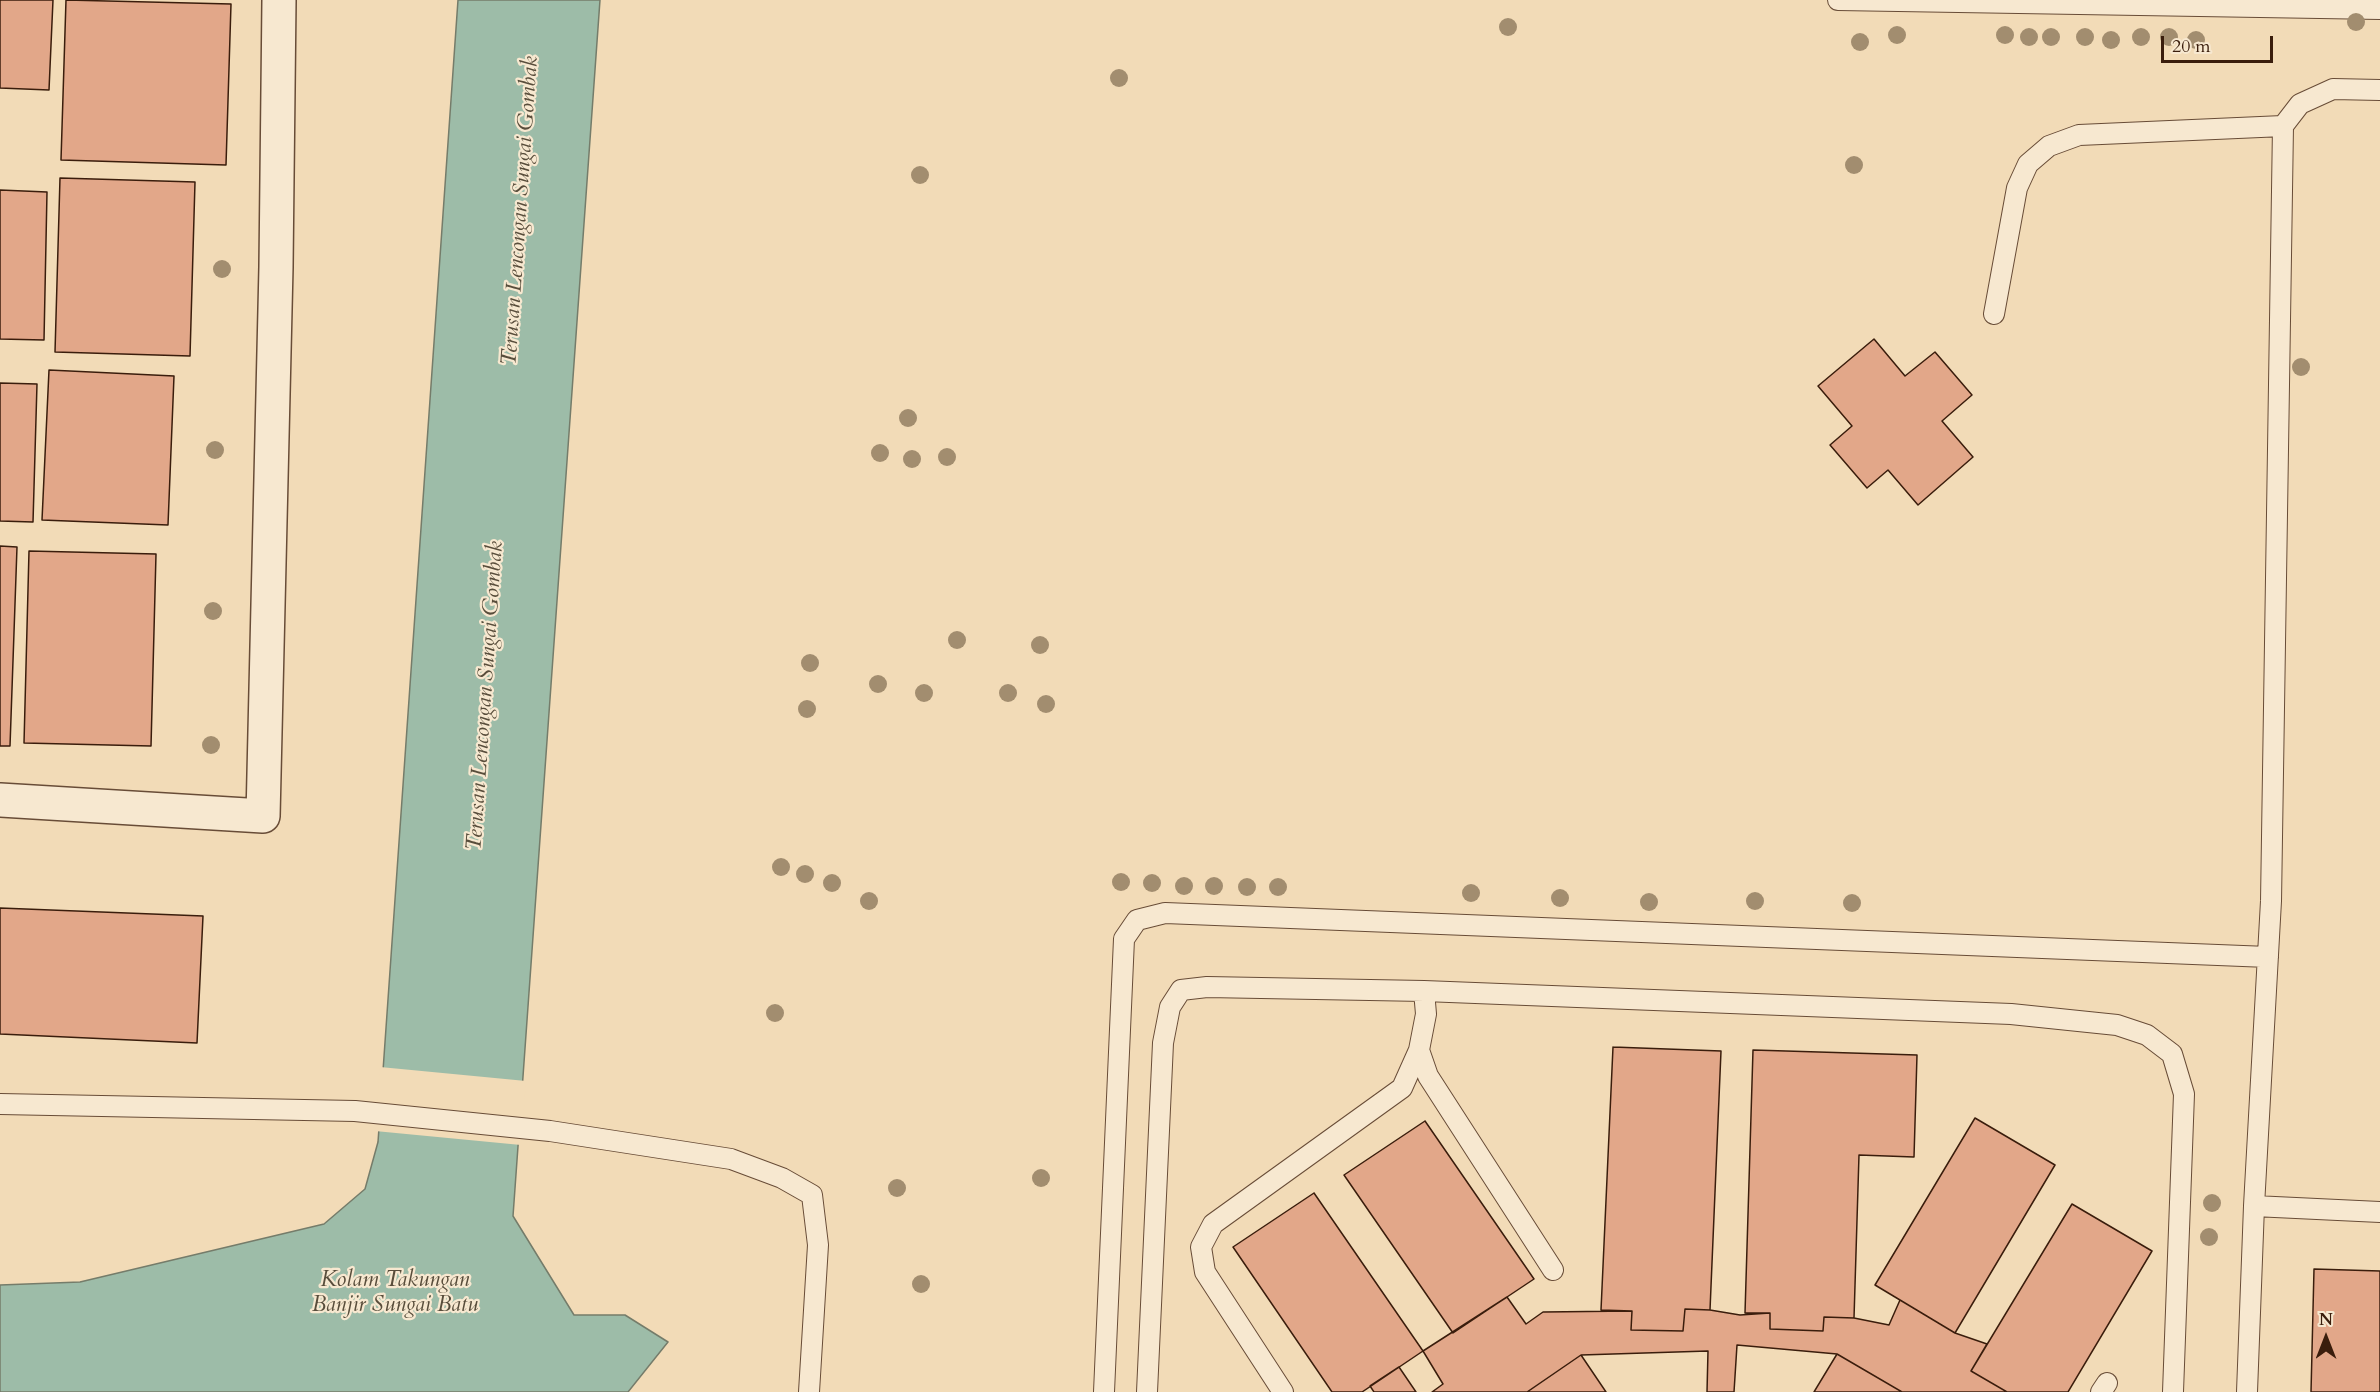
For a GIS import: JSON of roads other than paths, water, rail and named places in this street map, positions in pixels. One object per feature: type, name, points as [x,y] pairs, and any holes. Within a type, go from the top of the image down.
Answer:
[{"type":"street","points":[[0,800],[263,816],[279,0]]},
{"type":"lane","points":[[1838,0],[2113,2],[2380,9]]},
{"type":"lane","points":[[2247,1392],[2254,1206],[2271,901],[2283,126],[2300,105],[2333,89],[2380,90]]},
{"type":"lane","points":[[1994,314],[2017,189],[2028,164],[2049,146],[2079,135],[2283,126]]},
{"type":"lane","points":[[1104,1392],[1124,939],[1137,920],[1165,913],[2268,957]]},
{"type":"lane","points":[[1147,1392],[1163,1043],[1170,1007],[1180,990],[1207,987],[1424,990],[2011,1014],[2117,1025],[2147,1035],[2172,1054],[2184,1094],[2173,1392]]},
{"type":"lane","points":[[1283,1392],[1205,1272],[1201,1248],[1213,1224],[1402,1088],[1419,1050],[1426,1014],[1424,990]]},
{"type":"lane","points":[[1419,1050],[1428,1076],[1553,1270]]},
{"type":"lane","points":[[0,1104],[355,1111],[550,1131],[731,1158],[782,1178],[812,1195],[818,1245],[809,1392]]},
{"type":"lane","points":[[2254,1206],[2380,1212]]},
{"type":"water","points":[[458,0],[600,0],[513,1216],[574,1315],[625,1315],[668,1342],[628,1392],[0,1392],[0,1285],[80,1282],[324,1224],[365,1189],[378,1142]]},
{"type":"water label","name":"Terusan Lencongan Sungai Gombak","points":[[521,211]]},
{"type":"water label","name":"Terusan Lencongan Sungai Gombak","points":[[486,696]]},
{"type":"water label","name":"Kolam Takungan Banjir Sungai Batu","points":[[395,1294]]}]
